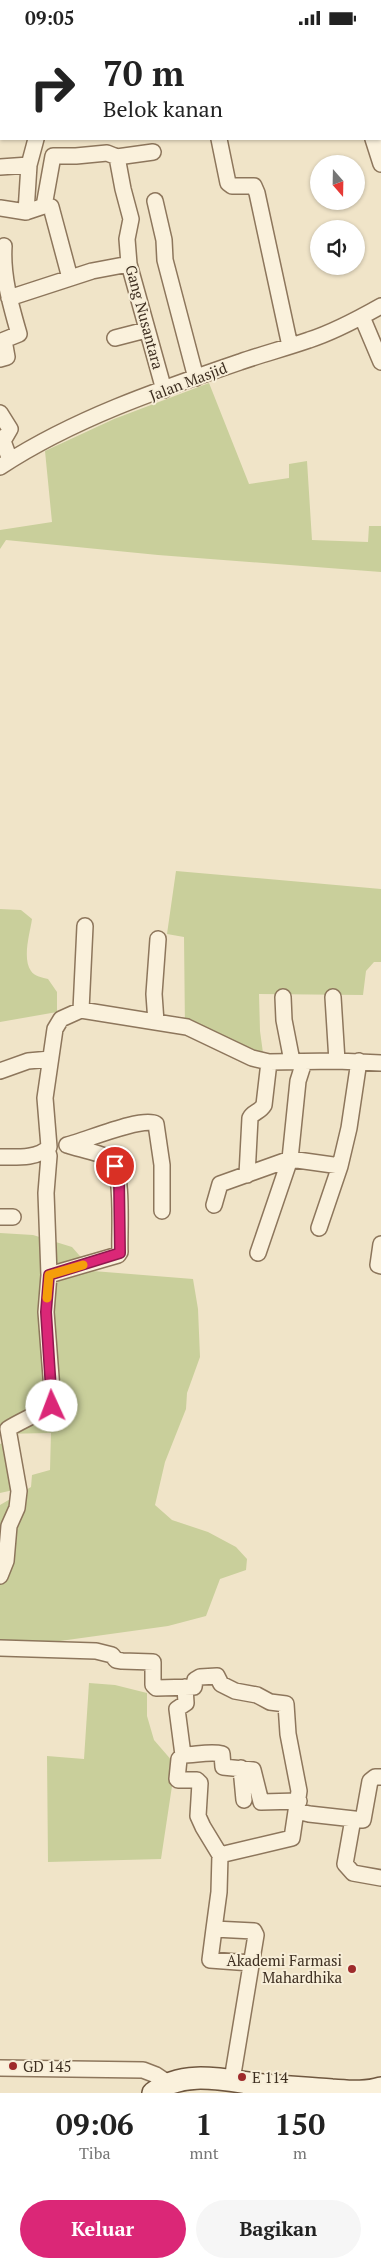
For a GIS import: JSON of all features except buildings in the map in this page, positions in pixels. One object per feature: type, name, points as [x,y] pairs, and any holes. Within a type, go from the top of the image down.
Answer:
[{"type":"street","points":[[26,211],[29,165],[36,140]]},
{"type":"street","points":[[219,140],[228,183],[232,186],[254,186],[258,193],[290,346]]},
{"type":"street","points":[[374,140],[381,164]]},
{"type":"street","points":[[44,206],[53,156],[76,156],[114,150],[153,152]]},
{"type":"street","name":"Gang Nusantara","points":[[114,150],[131,219],[127,239],[129,264],[164,390]]},
{"type":"street","points":[[0,167],[29,165]]},
{"type":"street","points":[[155,201],[164,240],[165,260],[196,378]]},
{"type":"street","points":[[0,208],[26,211],[44,206],[51,207],[70,278]]},
{"type":"street","points":[[0,359],[7,357],[4,340],[19,334],[9,298],[3,258],[4,246]]},
{"type":"street","points":[[9,298],[70,278],[129,264]]},
{"type":"street","name":"Jalan Masjid","points":[[5,463],[86,420],[196,378],[325,334],[381,306]]},
{"type":"street","points":[[362,317],[381,362]]},
{"type":"street","points":[[115,338],[146,329]]},
{"type":"street","points":[[0,413],[10,429],[3,441],[5,463]]},
{"type":"street","points":[[81,1010],[85,926]]},
{"type":"street","points":[[156,1022],[154,994],[158,939]]},
{"type":"street","points":[[258,1253],[290,1159],[298,1081],[298,1062],[284,1020],[283,997]]},
{"type":"street","points":[[334,997],[337,1061]]},
{"type":"street","points":[[0,1576],[6,1561],[9,1526],[17,1508],[19,1491],[4,1432],[25,1418],[52,1406],[46,1312],[49,1275],[46,1193],[49,1156],[45,1097],[55,1029],[61,1019],[70,1013],[81,1010],[187,1027],[252,1059],[269,1062],[359,1061],[381,1063]]},
{"type":"street","points":[[0,1071],[28,1061],[50,1059]]},
{"type":"street","points":[[319,1228],[340,1166],[349,1128],[359,1061]]},
{"type":"street","points":[[247,1175],[250,1119],[252,1114],[261,1110],[264,1105],[269,1062]]},
{"type":"street","points":[[0,1157],[29,1156],[48,1148],[67,1145],[132,1124],[148,1121],[156,1124],[162,1165],[162,1211]]},
{"type":"street","points":[[49,1275],[118,1255],[120,1251],[119,1179],[115,1166],[106,1157],[67,1145]]},
{"type":"street","points":[[214,1205],[220,1183],[290,1159],[340,1166]]},
{"type":"street","points":[[381,1244],[378,1265],[381,1266]]},
{"type":"street","points":[[0,1648],[96,1651],[112,1655],[116,1660],[153,1661],[154,1687],[195,1686],[195,1680],[200,1677],[217,1676],[221,1684],[235,1691],[257,1695],[270,1702],[287,1705],[288,1734],[299,1791],[293,1835],[288,1840],[220,1855]]},
{"type":"street","points":[[185,1687],[186,1703],[177,1709],[182,1755],[179,1759],[177,1779],[197,1780],[200,1783],[198,1816],[220,1855],[219,1892],[210,1960],[251,1963]]},
{"type":"street","points":[[182,1755],[200,1755],[214,1752],[222,1754],[223,1767],[253,1770],[261,1802],[298,1806],[361,1821],[364,1818],[370,1781],[375,1777],[381,1777]]},
{"type":"street","points":[[241,1768],[244,1800]]},
{"type":"street","points":[[353,1819],[345,1863],[353,1873],[381,1878]]},
{"type":"street","points":[[214,1929],[254,1931],[256,1935],[232,2080]]},
{"type":"street","points":[[0,2068],[143,2071],[163,2079],[160,2088]]},
{"type":"street","points":[[160,2088],[206,2078],[262,2085],[339,2091],[360,2092],[379,2090]]},
{"type":"green space","points":[[209,383],[249,484],[289,478],[289,464],[307,461],[312,540],[368,542],[369,526],[381,526],[381,572],[158,555],[6,540],[0,549],[0,530],[52,522],[45,451],[114,419]]},
{"type":"green space","points":[[176,871],[381,889],[381,962],[374,962],[366,971],[363,995],[259,994],[260,1031],[263,1053],[271,1053],[273,1064],[185,1029],[184,937],[167,934]]},
{"type":"green space","points":[[0,909],[21,910],[32,919],[27,945],[28,966],[34,974],[48,979],[57,992],[57,1012],[0,1022]]},
{"type":"green space","points":[[0,1233],[33,1235],[72,1247],[93,1271],[193,1279],[198,1309],[200,1357],[187,1393],[186,1409],[165,1462],[155,1505],[172,1520],[208,1532],[236,1547],[247,1559],[246,1570],[220,1579],[206,1616],[168,1626],[24,1646],[0,1640],[0,1505],[31,1487],[32,1475],[50,1470],[51,1433],[0,1434]]},
{"type":"green space","points":[[8,1442],[18,1489],[0,1493],[0,1444]]},
{"type":"green space","points":[[89,1683],[115,1685],[147,1693],[147,1716],[154,1740],[173,1762],[172,1786],[161,1859],[48,1862],[47,1756],[84,1759]]},
{"type":"slow traffic","points":[[47,1298],[49,1275],[83,1265]]},
{"type":"place","name":"Akademi Farmasi Mahardhika","points":[[352,1969]]},
{"type":"place","name":"GD 145","points":[[13,2066]]},
{"type":"place","name":"E 114","points":[[242,2077]]},
{"type":"route","points":[[52,1406],[46,1312],[49,1275],[120,1253],[119,1179],[115,1166]]}]
